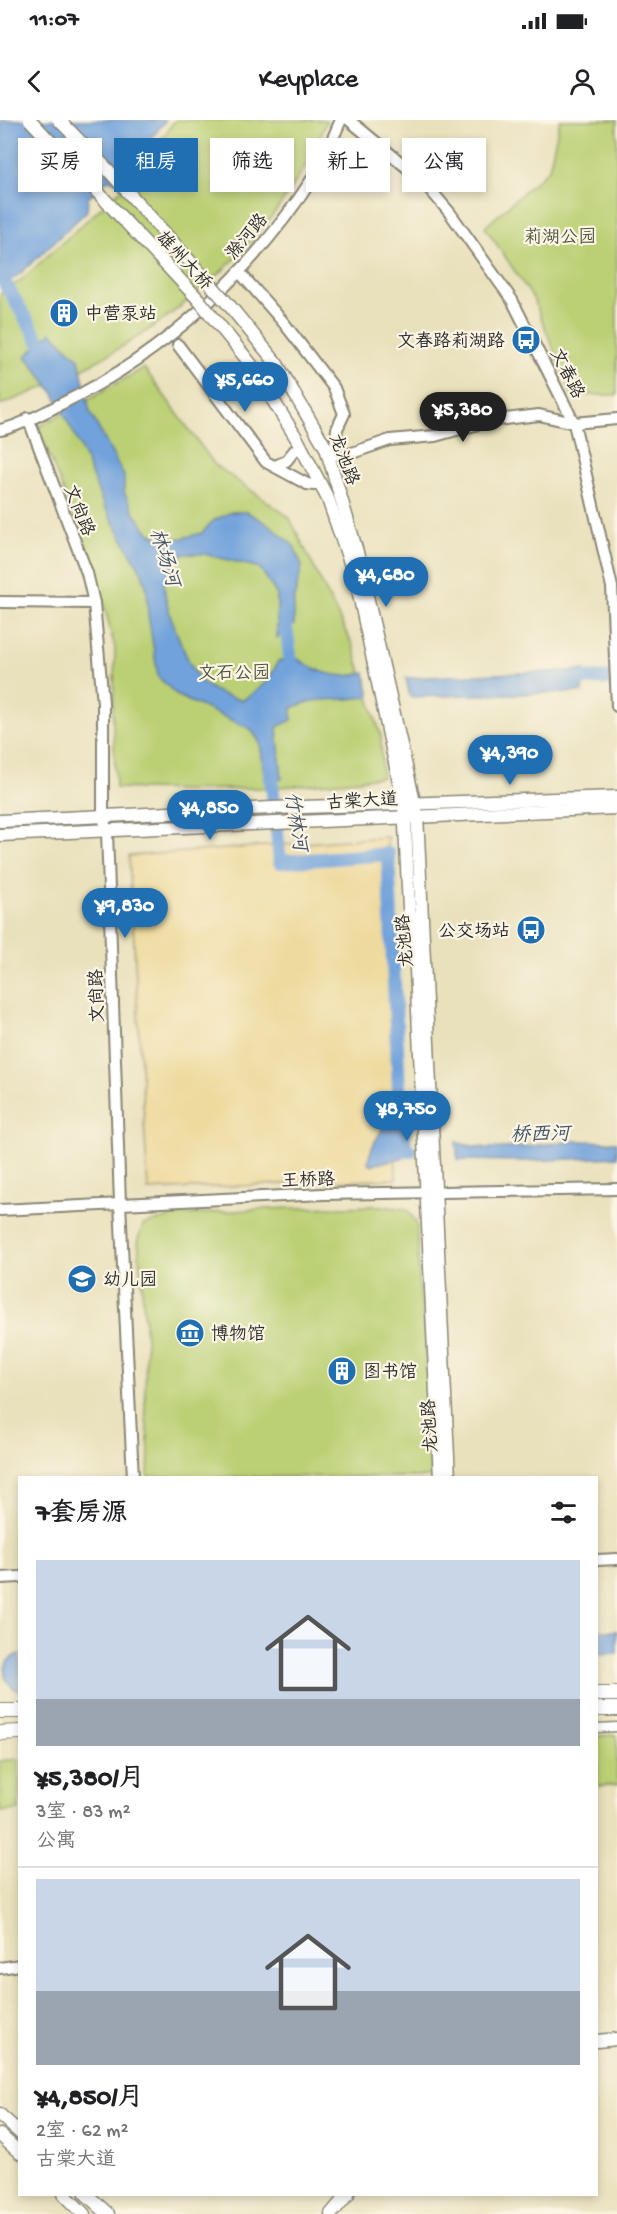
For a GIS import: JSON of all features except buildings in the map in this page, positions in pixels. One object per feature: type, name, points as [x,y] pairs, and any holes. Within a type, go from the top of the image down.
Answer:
[{"type":"highway","points":[[598,1694],[617,1694]]},
{"type":"highway","points":[[598,1709],[617,1709]]},
{"type":"highway","points":[[0,1711],[18,1711]]},
{"type":"highway","points":[[0,1733],[18,1732]]},
{"type":"main road","name":"雄州大桥","points":[[30,120],[198,299],[250,363],[296,444]]},
{"type":"main road","name":"雄州大桥","points":[[59,120],[110,172],[229,305],[277,364],[308,417]]},
{"type":"main road","name":"龙池路","points":[[308,417],[326,448],[357,552],[410,810],[415,948],[429,1194],[449,1476]]},
{"type":"main road","name":"龙池路","points":[[296,444],[328,499],[356,580],[410,810]]},
{"type":"main road","name":"古棠大道","points":[[0,835],[107,831],[617,797]]},
{"type":"main road","name":"古棠大道","points":[[0,822],[271,808],[410,810],[617,808]]},
{"type":"main road","name":"龙池路","points":[[429,1194],[440,1476]]},
{"type":"main road","points":[[598,2041],[617,2039]]},
{"type":"main road","points":[[0,2115],[18,2131]]},
{"type":"main road","points":[[0,2135],[18,2152]]},
{"type":"main road","points":[[65,2196],[84,2214]]},
{"type":"main road","points":[[88,2196],[108,2214]]},
{"type":"main road","points":[[332,2214],[346,2196]]},
{"type":"street","name":"滁河路","points":[[28,418],[89,391],[141,359],[167,338],[253,258],[316,172],[341,120]]},
{"type":"street","name":"文春路","points":[[349,120],[422,180],[450,213],[512,300],[574,423],[612,587],[617,706]]},
{"type":"street","points":[[242,275],[284,322],[334,388],[344,414],[337,429],[334,455]]},
{"type":"street","points":[[178,345],[222,403],[249,444],[266,462],[307,484],[314,485]]},
{"type":"street","points":[[352,453],[390,440],[435,436],[489,422],[539,415],[574,423],[617,418]]},
{"type":"street","points":[[0,430],[28,418]]},
{"type":"street","name":"文尚路","points":[[28,418],[87,573],[94,603],[103,703],[104,817],[107,831],[120,1203],[133,1476]]},
{"type":"street","points":[[321,435],[337,429]]},
{"type":"street","points":[[275,466],[286,461],[296,444]]},
{"type":"street","points":[[0,602],[94,603]]},
{"type":"street","name":"王桥路","points":[[0,1210],[322,1194],[429,1194],[617,1189]]},
{"type":"street","points":[[598,1560],[617,1559]]},
{"type":"street","points":[[0,1578],[18,1577]]},
{"type":"street","points":[[598,1728],[617,1727]]},
{"type":"street","points":[[0,1968],[18,1965]]},
{"type":"green space","points":[[175,120],[327,120],[318,138],[306,138],[306,164],[294,183],[294,138],[210,138],[210,192],[288,192],[272,216],[235,258],[194,296],[149,330],[101,359],[51,384],[0,405],[0,294],[21,280],[118,192],[198,192],[198,138],[162,138]]},
{"type":"green space","name":"莉湖公园","points":[[560,120],[617,120],[617,395],[572,395],[533,298],[485,227],[549,169]]},
{"type":"green space","name":"文石公园","points":[[144,368],[215,465],[289,517],[353,646],[381,736],[382,777],[249,788],[183,790],[116,788],[113,724],[115,648],[95,570],[38,427]]},
{"type":"green space","points":[[380,1206],[407,1209],[417,1224],[431,1476],[148,1476],[149,1450],[145,1406],[146,1338],[138,1239],[143,1225],[173,1216],[260,1209]]},
{"type":"green space","points":[[617,1735],[617,1785],[598,1786],[598,1736]]},
{"type":"green space","points":[[18,1759],[18,1810],[0,1811],[0,1761]]},
{"type":"sand","points":[[387,837],[396,1179],[148,1190],[129,856]]},
{"type":"water","points":[[1,120],[166,120],[151,138],[114,138],[114,182],[107,180],[102,185],[102,138],[18,138],[18,192],[94,192],[88,198],[87,211],[21,273],[0,287]]},
{"type":"water","points":[[51,332],[79,359],[90,412],[124,476],[124,492],[135,514],[150,534],[165,540],[183,538],[202,533],[213,521],[231,512],[247,512],[271,526],[294,546],[302,566],[294,599],[294,625],[277,638],[277,595],[260,568],[205,554],[183,554],[170,570],[165,581],[167,603],[183,648],[201,681],[220,694],[243,700],[264,684],[278,661],[296,658],[329,674],[346,676],[365,673],[370,696],[303,704],[292,708],[292,720],[277,727],[282,779],[265,783],[260,743],[251,729],[178,696],[158,677],[148,614],[147,589],[142,573],[104,506],[80,446],[53,392],[26,356]]},
{"type":"water","points":[[584,670],[582,692],[410,697],[406,678]]},
{"type":"water","points":[[400,1111],[406,1126],[403,1158],[371,1165],[368,1163],[369,1156],[375,1141],[389,1120]]},
{"type":"water","points":[[576,1141],[617,1142],[617,1157],[524,1161],[458,1160],[456,1142],[470,1146],[500,1148]]},
{"type":"water","points":[[598,1631],[617,1631],[617,1653],[598,1654]]},
{"type":"water","points":[[18,1655],[18,1690],[8,1683],[5,1672],[8,1661]]},
{"type":"waterway","name":"林场河","points":[[0,275],[49,358]]},
{"type":"waterway","name":"竹林河","points":[[284,614],[292,669],[288,674]]},
{"type":"waterway","name":"林场河","points":[[567,679],[617,678]]},
{"type":"waterway","name":"竹林河","points":[[270,765],[280,862],[388,854],[400,1111],[406,1151],[410,1151]]},
{"type":"place","name":"中营泵站","points":[[64,313]]},
{"type":"place","name":"文春路莉湖路","points":[[526,340]]},
{"type":"place","name":"公交场站","points":[[531,930]]},
{"type":"place","name":"幼儿园","points":[[82,1279]]},
{"type":"place","name":"博物馆","points":[[190,1333]]},
{"type":"place","name":"图书馆","points":[[342,1371]]},
{"type":"water label","name":"桥西河","points":[[540,1133]]}]
